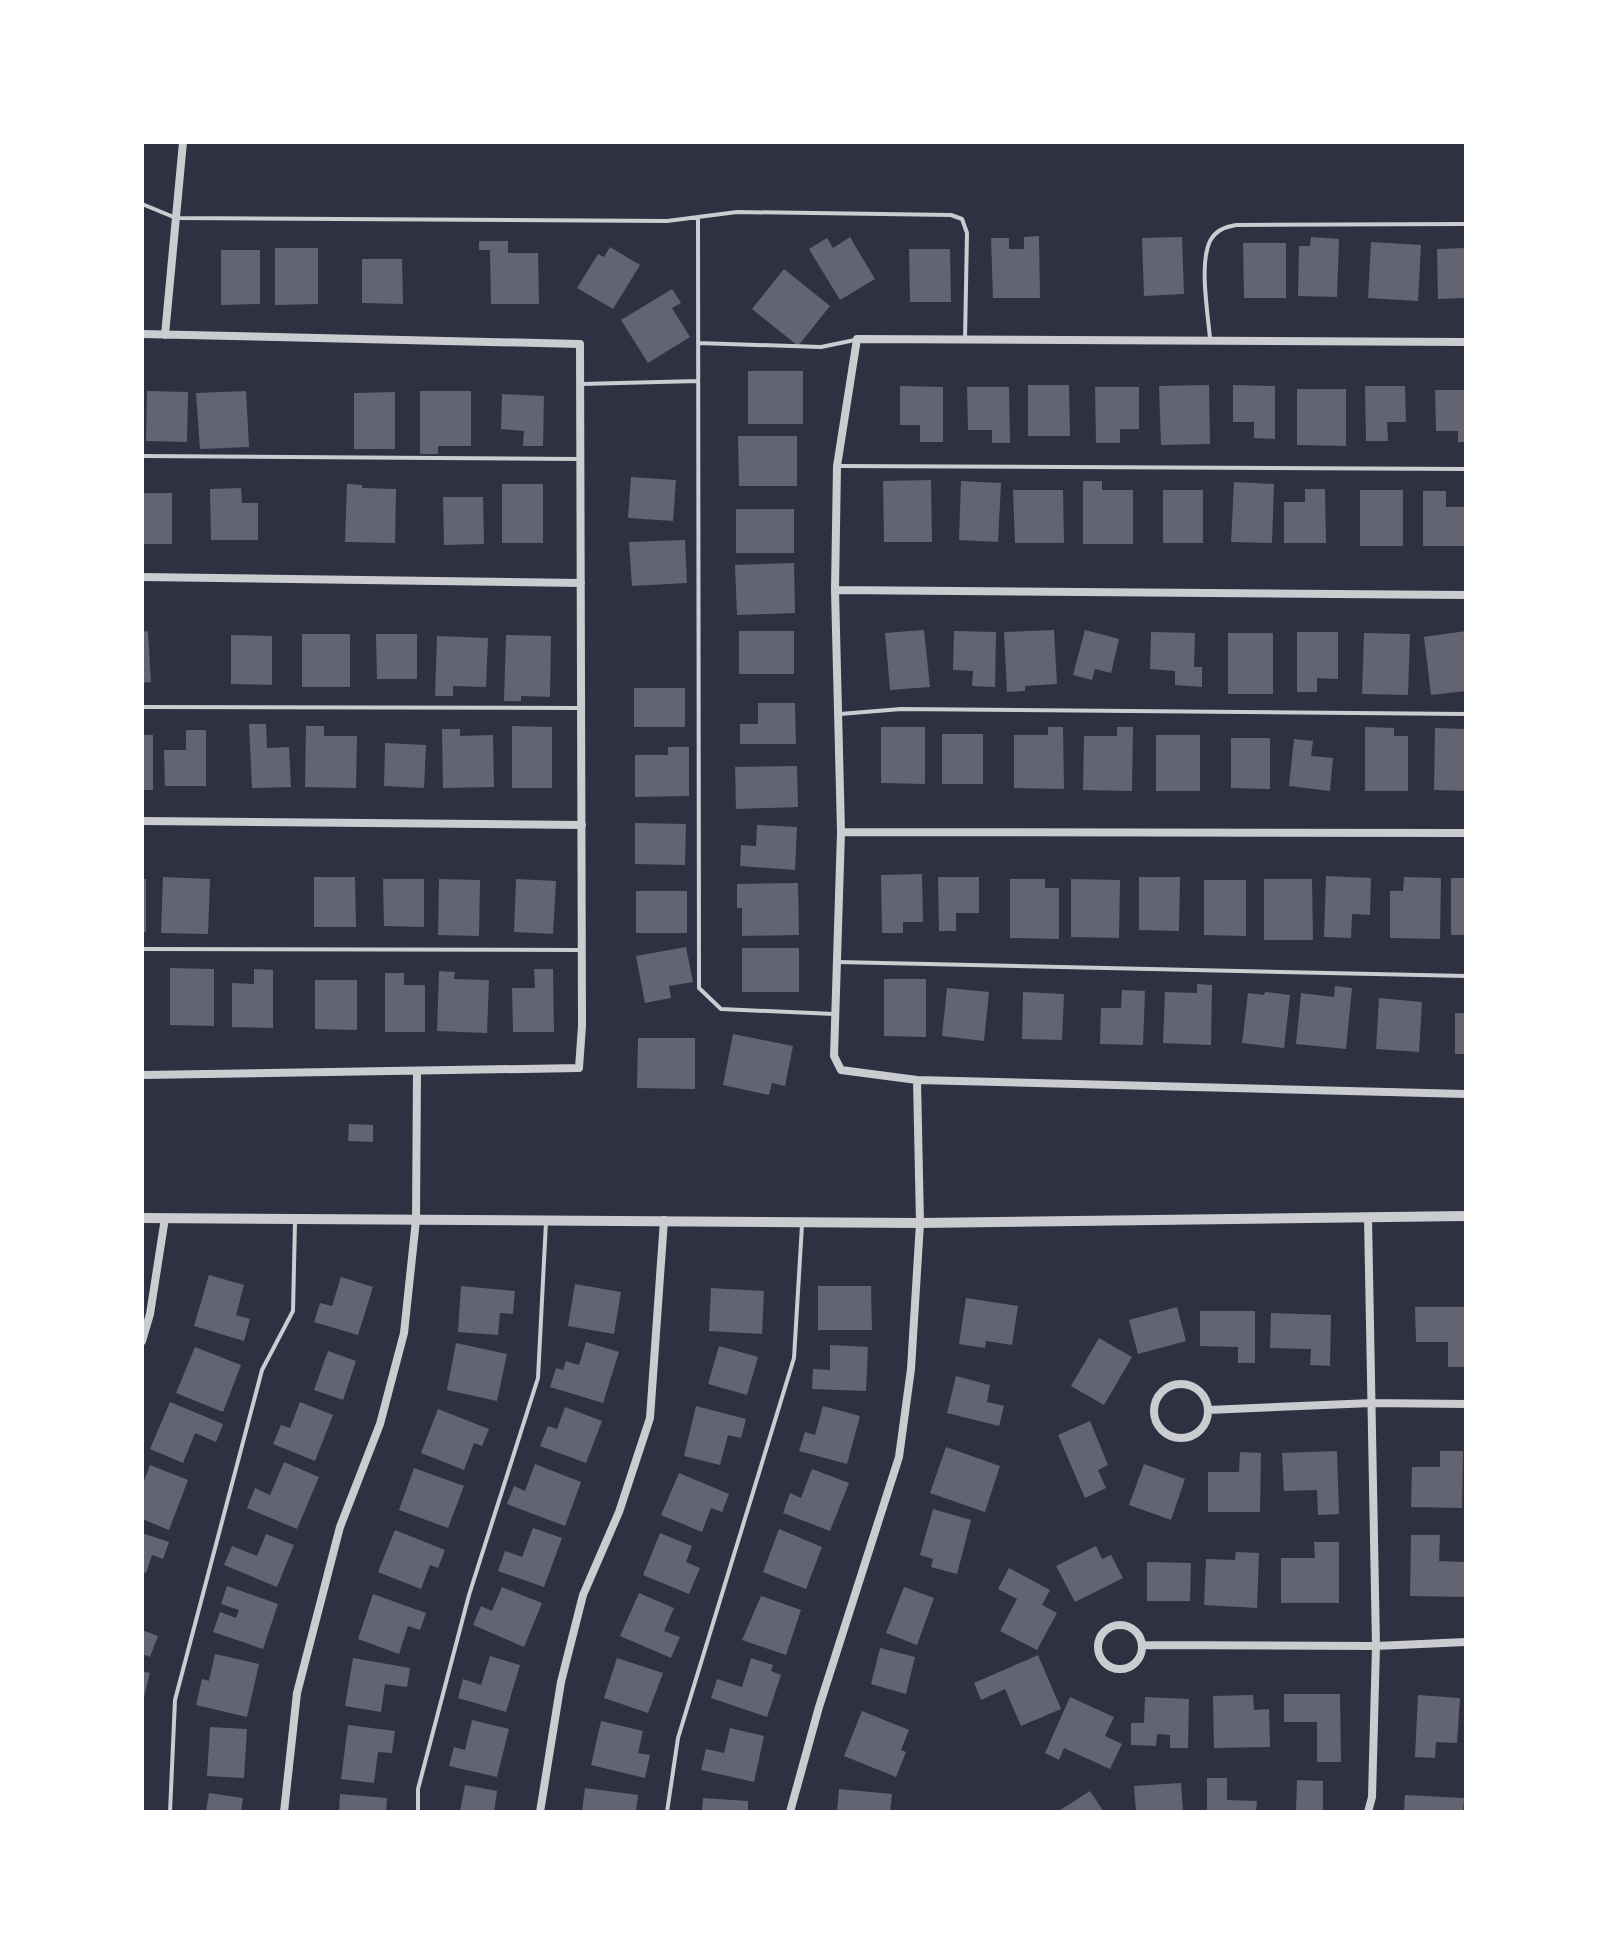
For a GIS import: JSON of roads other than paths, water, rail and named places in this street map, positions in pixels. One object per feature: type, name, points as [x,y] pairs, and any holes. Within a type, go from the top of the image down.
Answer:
[{"type":"street","points":[[165,335],[183,142]]},
{"type":"street","points":[[142,334],[580,344],[582,825],[579,1068],[142,1075]]},
{"type":"street","points":[[1466,342],[857,339],[837,466],[835,590],[841,832],[834,1056],[841,1070],[917,1080],[1466,1094]]},
{"type":"street","points":[[142,577],[581,583]]},
{"type":"street","points":[[835,590],[1466,595]]},
{"type":"street","points":[[142,821],[582,825]]},
{"type":"street","points":[[841,832],[1466,833]]},
{"type":"street","points":[[284,1812],[297,1693],[340,1527],[380,1424],[404,1333],[416,1220],[417,1071]]},
{"type":"street","points":[[790,1812],[819,1707],[899,1457],[911,1369],[920,1223],[917,1080]]},
{"type":"street","points":[[142,1218],[920,1223],[1466,1216]]},
{"type":"street","points":[[1368,1217],[1376,1646],[1372,1797],[1368,1812]]},
{"type":"street","points":[[142,1341],[150,1314],[165,1218]]},
{"type":"street","points":[[540,1812],[561,1682],[583,1595],[619,1512],[650,1418],[664,1220]]},
{"type":"street","points":[[1176,1384],[1194,1388],[1206,1401],[1208,1410],[1207,1419],[1197,1433],[1181,1438],[1164,1433],[1158,1427],[1153,1410],[1160,1393],[1176,1384]]},
{"type":"street","points":[[1208,1410],[1372,1403],[1466,1404]]},
{"type":"street","points":[[1117,1625],[1131,1628],[1142,1645],[1139,1659],[1127,1668],[1119,1669],[1106,1664],[1098,1652],[1104,1631],[1117,1625]]},
{"type":"street","points":[[1142,1645],[1376,1646],[1466,1642]]},
{"type":"lane","points":[[142,204],[176,218],[651,221],[737,212],[951,215],[962,219],[967,233],[965,340]]},
{"type":"lane","points":[[698,218],[699,988],[721,1009],[836,1014]]},
{"type":"lane","points":[[1211,341],[1205,271],[1211,239],[1222,228],[1236,225],[1466,224]]},
{"type":"lane","points":[[698,343],[821,347],[857,339]]},
{"type":"lane","points":[[581,384],[698,381]]},
{"type":"lane","points":[[142,456],[581,459]]},
{"type":"lane","points":[[837,466],[1466,469]]},
{"type":"lane","points":[[142,707],[581,708]]},
{"type":"lane","points":[[838,714],[901,709],[1466,714]]},
{"type":"lane","points":[[142,949],[582,950]]},
{"type":"lane","points":[[837,962],[1466,976]]},
{"type":"lane","points":[[170,1812],[175,1700],[262,1370],[293,1311],[295,1219]]},
{"type":"lane","points":[[418,1812],[418,1789],[469,1595],[538,1378],[546,1220]]},
{"type":"lane","points":[[667,1812],[678,1738],[794,1358],[802,1222]]}]
